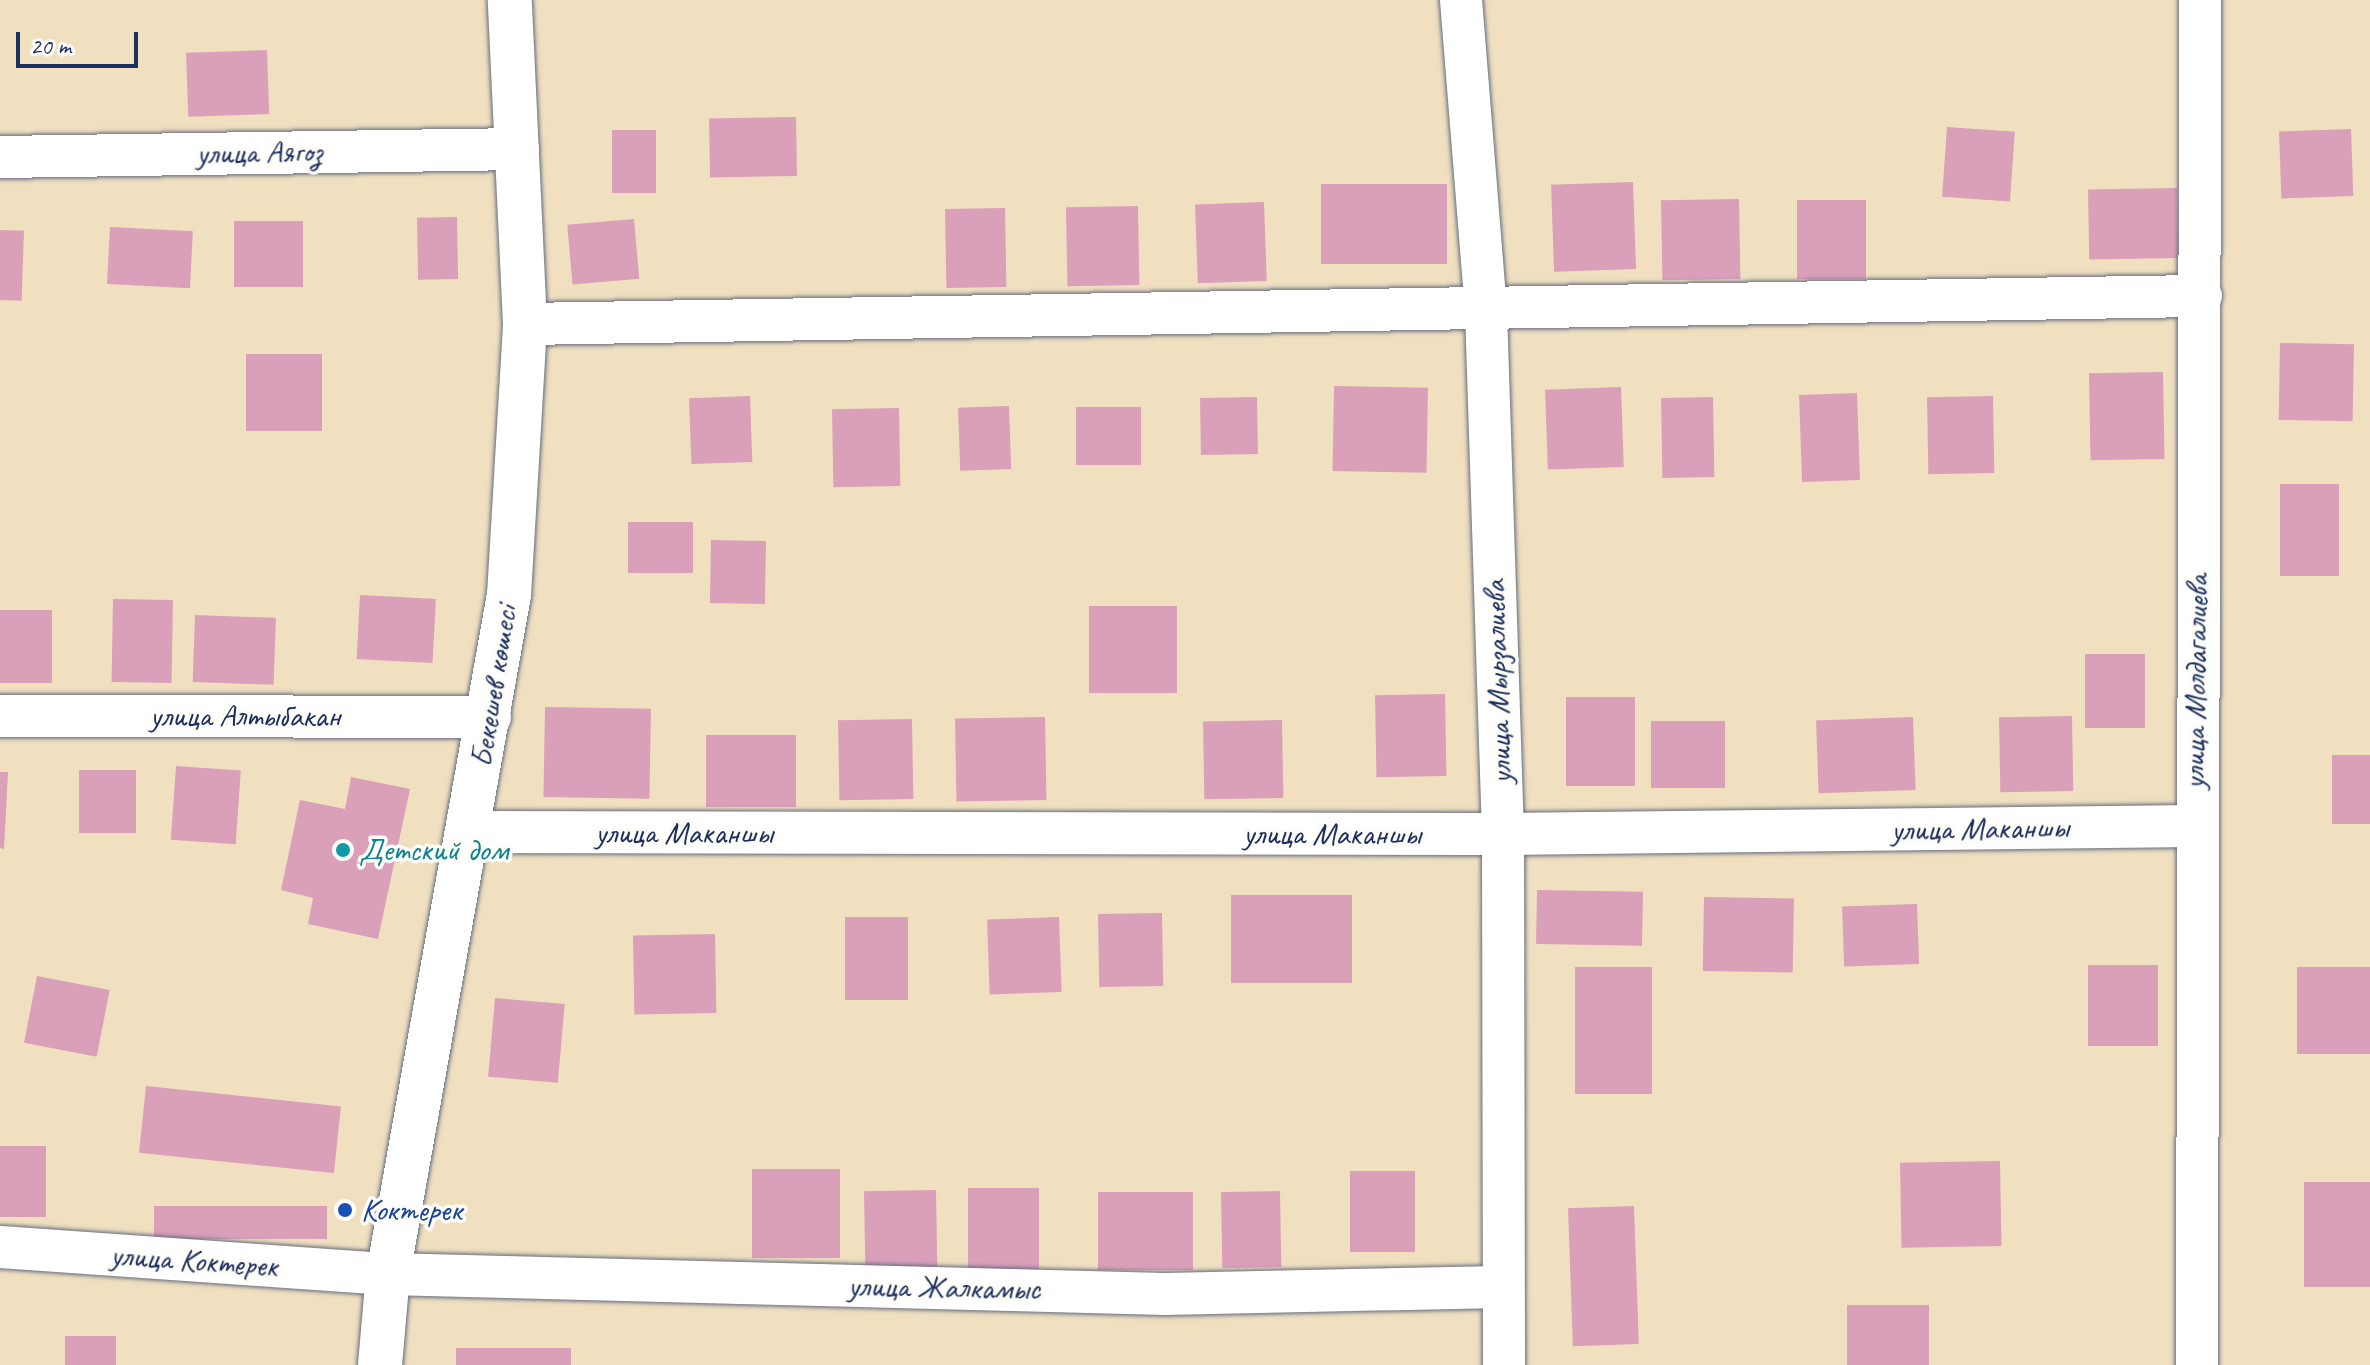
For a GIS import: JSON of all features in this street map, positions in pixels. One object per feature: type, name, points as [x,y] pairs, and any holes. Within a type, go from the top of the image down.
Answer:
[{"type":"main road","name":"Бекешев көшесі","points":[[380,1365],[388,1274],[490,717],[509,595],[525,324],[510,0]]},
{"type":"street","name":"улица Мырзалиева","points":[[1461,0],[1486,311],[1503,834],[1501,1287],[1504,1365]]},
{"type":"street","name":"улица Молдагалиева","points":[[2197,1365],[2195,826],[2201,296],[2200,0]]},
{"type":"street","name":"улица Аягоз","points":[[0,157],[518,149]]},
{"type":"street","points":[[525,324],[1486,311],[2201,296]]},
{"type":"street","name":"улица Алтыбакан","points":[[0,716],[490,717]]},
{"type":"street","name":"улица Маканшы","points":[[469,832],[1503,834],[2195,826]]},
{"type":"street","name":"улица Коктерек","points":[[0,1247],[388,1274]]},
{"type":"street","name":"улица Жалкамыс","points":[[388,1274],[1165,1294],[1501,1287]]},
{"type":"building","points":[[267,50],[269,114],[188,117],[186,53]]},
{"type":"building","points":[[796,117],[797,176],[710,178],[709,119]]},
{"type":"building","points":[[1947,127],[2015,132],[2010,202],[1942,197]]},
{"type":"building","points":[[2351,129],[2353,196],[2281,198],[2279,132]]},
{"type":"building","points":[[612,130],[656,130],[656,193],[612,193]]},
{"type":"building","points":[[1633,182],[1636,269],[1554,272],[1551,185]]},
{"type":"building","points":[[1321,184],[1447,184],[1447,264],[1321,264]]},
{"type":"building","points":[[2177,188],[2178,258],[2089,260],[2088,190]]},
{"type":"building","points":[[1739,199],[1740,279],[1662,280],[1661,200]]},
{"type":"building","points":[[1797,200],[1866,200],[1866,279],[1797,279]]},
{"type":"building","points":[[1264,202],[1267,281],[1198,283],[1195,204]]},
{"type":"building","points":[[1138,206],[1139,285],[1067,286],[1066,207]]},
{"type":"building","points":[[1005,208],[1006,287],[946,288],[945,209]]},
{"type":"building","points":[[457,217],[458,279],[418,280],[417,218]]},
{"type":"building","points":[[634,219],[639,279],[572,285],[567,225]]},
{"type":"building","points":[[234,221],[303,221],[303,287],[234,287]]},
{"type":"building","points":[[110,227],[193,231],[190,288],[107,284]]},
{"type":"building","points":[[0,230],[24,231],[22,301],[0,300]]},
{"type":"building","points":[[2280,343],[2354,344],[2353,421],[2279,420]]},
{"type":"building","points":[[246,354],[322,354],[322,431],[246,431]]},
{"type":"building","points":[[2163,372],[2165,459],[2091,460],[2089,373]]},
{"type":"building","points":[[1334,386],[1428,388],[1427,473],[1333,471]]},
{"type":"building","points":[[1621,387],[1624,467],[1548,470],[1545,390]]},
{"type":"building","points":[[1857,393],[1860,480],[1802,482],[1799,395]]},
{"type":"building","points":[[750,396],[752,462],[691,464],[689,398]]},
{"type":"building","points":[[1993,396],[1994,473],[1928,474],[1927,397]]},
{"type":"building","points":[[1257,397],[1258,454],[1201,455],[1200,398]]},
{"type":"building","points":[[1713,397],[1714,477],[1662,478],[1661,398]]},
{"type":"building","points":[[1009,406],[1011,469],[960,471],[958,408]]},
{"type":"building","points":[[1076,407],[1141,407],[1141,465],[1076,465]]},
{"type":"building","points":[[899,408],[900,486],[833,487],[832,409]]},
{"type":"building","points":[[2280,484],[2339,484],[2339,576],[2280,576]]},
{"type":"building","points":[[628,522],[693,522],[693,573],[628,573]]},
{"type":"building","points":[[711,540],[766,541],[765,604],[710,603]]},
{"type":"building","points":[[360,595],[436,599],[433,663],[357,659]]},
{"type":"building","points":[[113,599],[173,600],[172,683],[112,682]]},
{"type":"building","points":[[1089,606],[1177,606],[1177,693],[1089,693]]},
{"type":"building","points":[[0,610],[52,610],[52,683],[0,683]]},
{"type":"building","points":[[195,615],[276,618],[274,685],[193,682]]},
{"type":"building","points":[[2085,654],[2145,654],[2145,728],[2085,728]]},
{"type":"building","points":[[1445,694],[1446,776],[1376,777],[1375,695]]},
{"type":"building","points":[[1566,697],[1635,697],[1635,786],[1566,786]]},
{"type":"building","points":[[545,707],[651,709],[649,799],[543,797]]},
{"type":"building","points":[[2072,716],[2073,791],[2000,792],[1999,717]]},
{"type":"building","points":[[1045,717],[1046,800],[956,802],[955,719]]},
{"type":"building","points":[[1913,717],[1916,790],[1819,793],[1816,720]]},
{"type":"building","points":[[912,719],[913,799],[839,800],[838,720]]},
{"type":"building","points":[[1282,720],[1283,798],[1204,799],[1203,721]]},
{"type":"building","points":[[1651,721],[1725,721],[1725,788],[1651,788]]},
{"type":"building","points":[[706,735],[796,735],[796,807],[706,807]]},
{"type":"building","points":[[2332,755],[2370,755],[2370,824],[2332,824]]},
{"type":"building","points":[[176,766],[241,771],[236,844],[171,840]]},
{"type":"building","points":[[79,770],[136,770],[136,833],[79,833]]},
{"type":"building","points":[[0,772],[8,772],[4,849],[0,848]]},
{"type":"building","name":"Детский дом","points":[[351,777],[410,789],[378,939],[308,924],[313,898],[281,890],[300,800],[345,809]]},
{"type":"building","points":[[1537,890],[1643,892],[1642,946],[1536,944]]},
{"type":"building","points":[[1231,895],[1352,895],[1352,983],[1231,983]]},
{"type":"building","points":[[1704,897],[1794,899],[1793,973],[1703,971]]},
{"type":"building","points":[[1917,904],[1919,964],[1844,967],[1842,907]]},
{"type":"building","points":[[1162,913],[1163,986],[1099,987],[1098,914]]},
{"type":"building","points":[[845,917],[908,917],[908,1000],[845,1000]]},
{"type":"building","points":[[1059,917],[1062,992],[990,994],[987,920]]},
{"type":"building","points":[[715,934],[716,1013],[634,1014],[633,935]]},
{"type":"building","points":[[2088,965],[2158,965],[2158,1046],[2088,1046]]},
{"type":"building","points":[[1575,967],[1652,967],[1652,1094],[1575,1094]]},
{"type":"building","points":[[2297,967],[2370,967],[2370,1054],[2297,1054]]},
{"type":"building","points":[[37,976],[110,990],[97,1057],[24,1043]]},
{"type":"building","points":[[495,998],[565,1004],[558,1083],[488,1077]]},
{"type":"building","points":[[146,1086],[341,1106],[334,1173],[139,1153]]},
{"type":"building","points":[[0,1146],[46,1146],[46,1217],[0,1217]]},
{"type":"building","points":[[2000,1161],[2001,1246],[1901,1248],[1900,1163]]},
{"type":"building","points":[[752,1169],[840,1169],[840,1258],[752,1258]]},
{"type":"building","points":[[1350,1171],[1415,1171],[1415,1252],[1350,1252]]},
{"type":"building","points":[[2304,1182],[2370,1182],[2370,1287],[2304,1287]]},
{"type":"building","points":[[968,1188],[1039,1188],[1039,1272],[968,1272]]},
{"type":"building","points":[[936,1190],[937,1267],[865,1268],[864,1191]]},
{"type":"building","points":[[1280,1191],[1281,1267],[1222,1268],[1221,1192]]},
{"type":"building","points":[[1098,1192],[1193,1192],[1193,1270],[1098,1270]]},
{"type":"building","points":[[154,1206],[327,1206],[327,1239],[154,1239]]},
{"type":"building","points":[[1634,1206],[1639,1344],[1573,1346],[1568,1208]]},
{"type":"building","points":[[1847,1305],[1929,1305],[1929,1365],[1847,1365]]},
{"type":"building","points":[[65,1336],[116,1336],[116,1365],[65,1365]]},
{"type":"building","points":[[456,1348],[571,1348],[571,1365],[456,1365]]},
{"type":"place","name":"Детский дом","points":[[343,850]]},
{"type":"place","name":"Коктерек","points":[[345,1210]]}]
